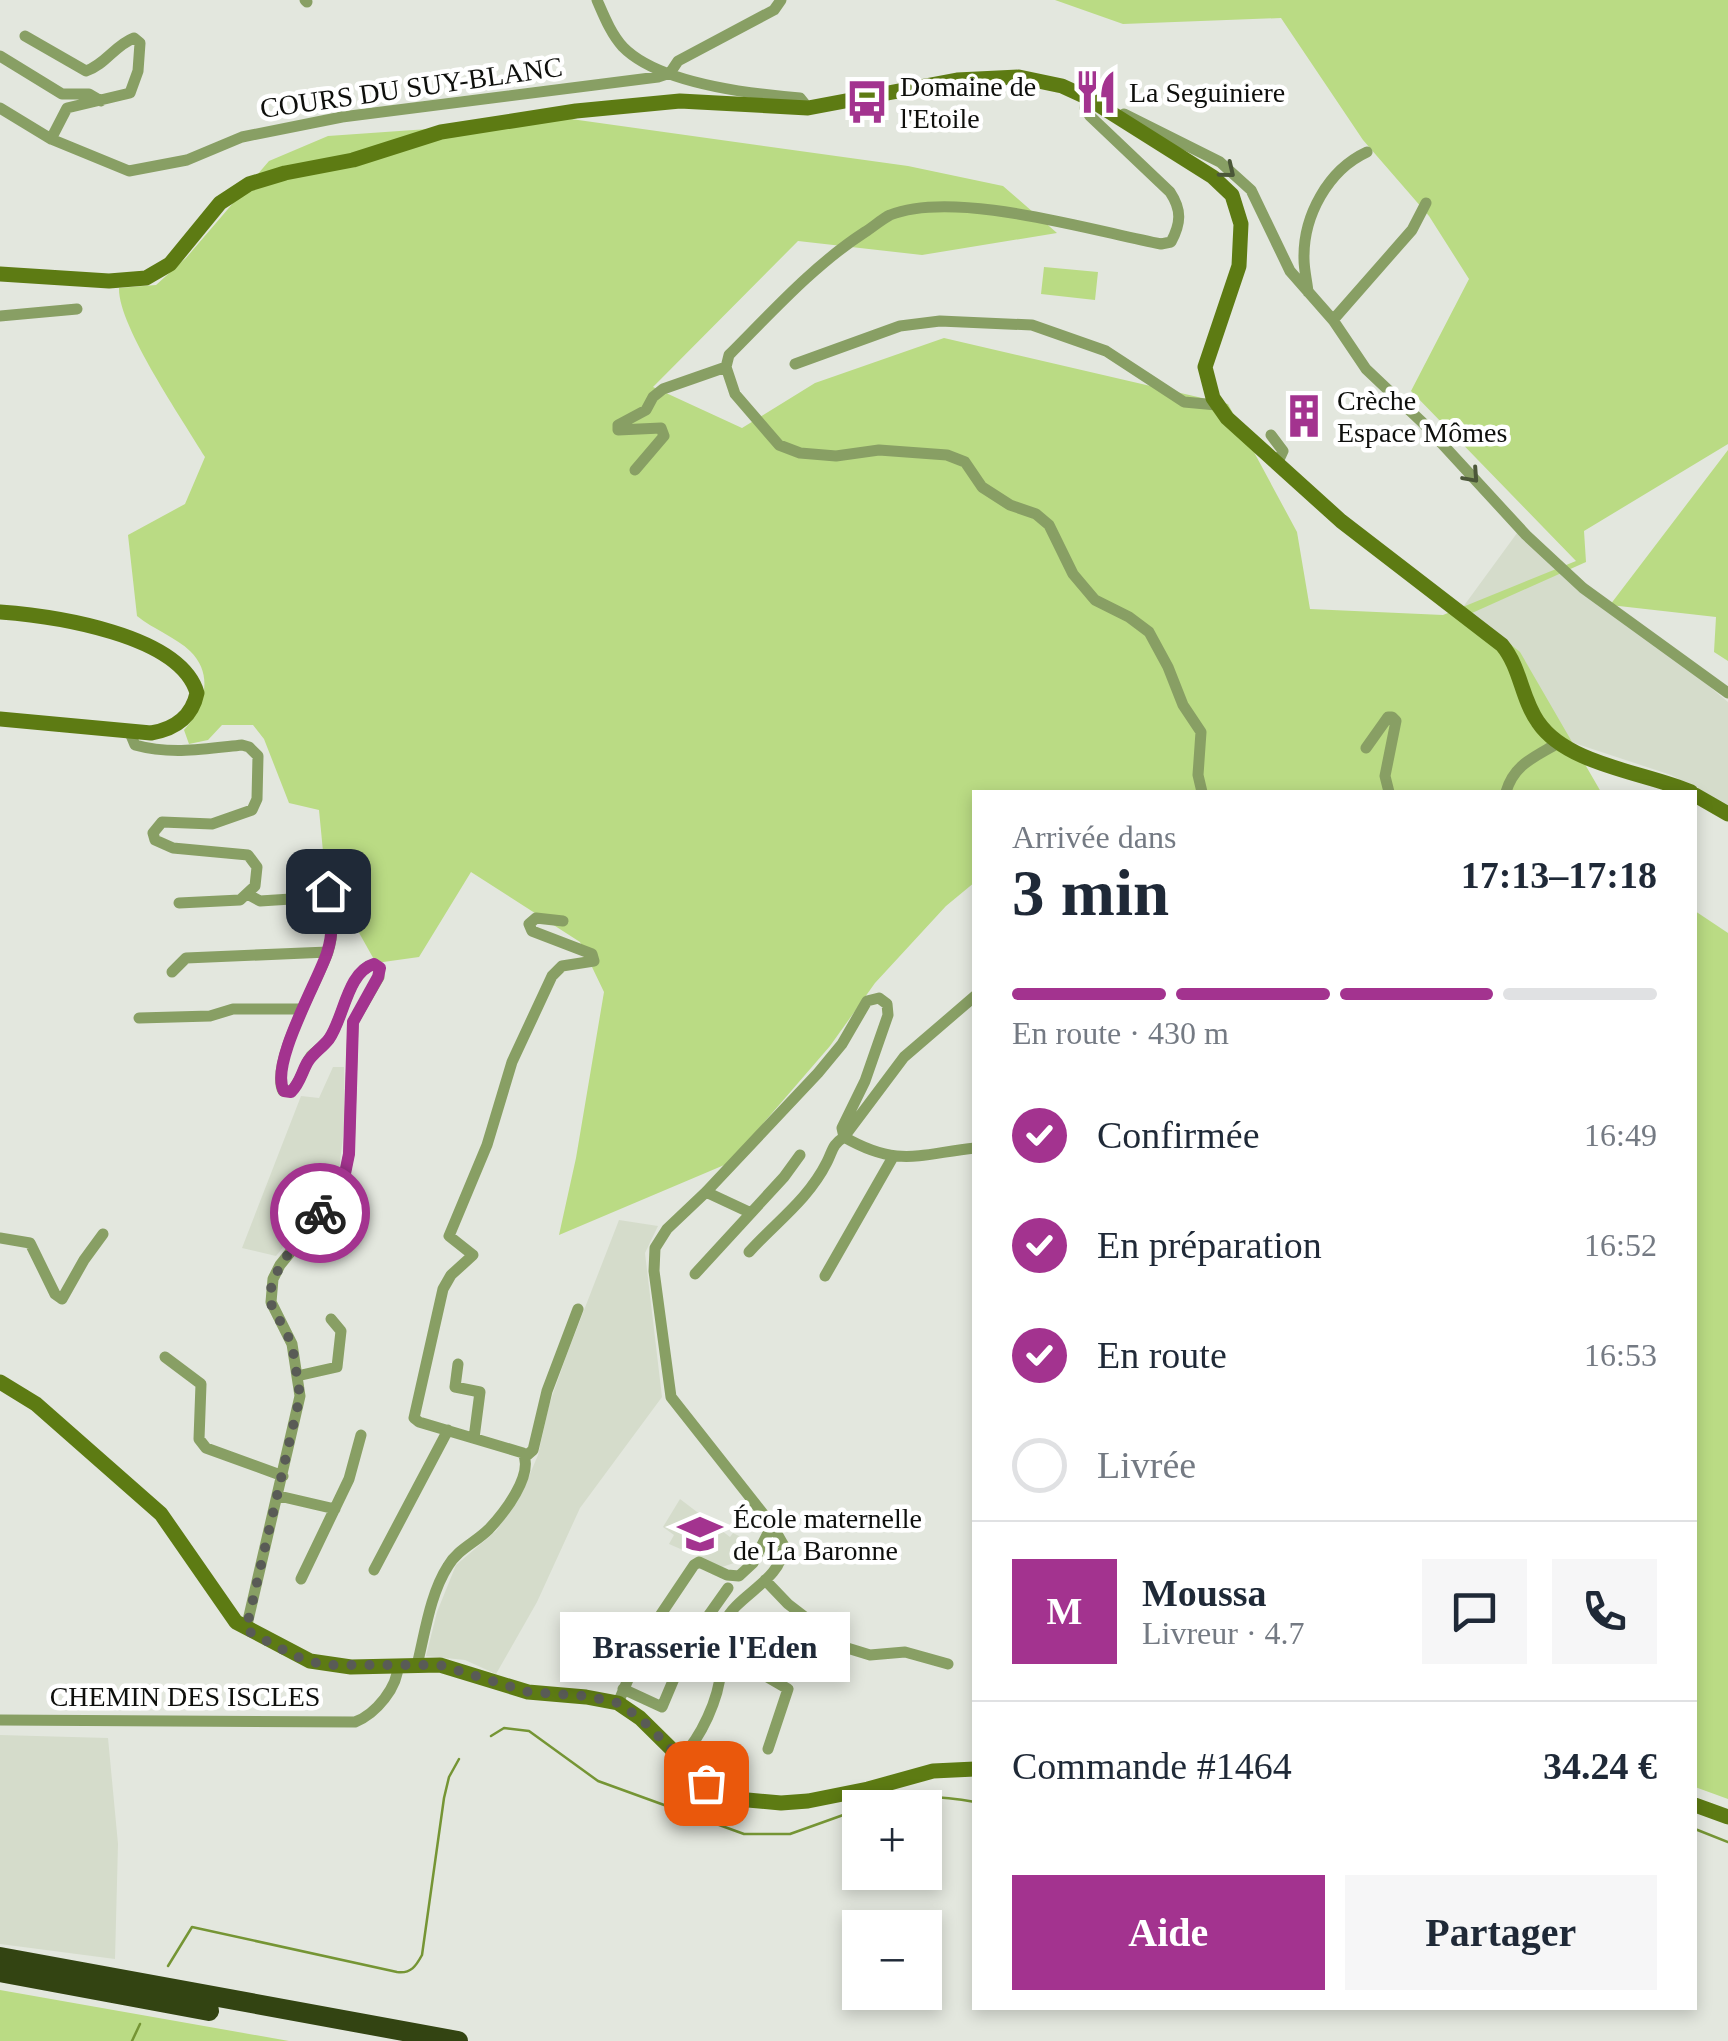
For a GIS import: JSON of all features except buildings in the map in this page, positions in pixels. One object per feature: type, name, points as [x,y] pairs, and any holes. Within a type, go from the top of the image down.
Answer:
[{"type":"highway","points":[[0,1958],[458,2041]]},
{"type":"highway","points":[[0,1972],[375,2041]]},
{"type":"main road","points":[[0,274],[109,281],[146,278],[173,260],[214,209],[248,184],[285,172],[353,160],[434,134],[576,111],[664,102],[808,108],[986,76],[1035,79],[1086,97],[1221,182],[1238,208],[1242,236],[1235,282],[1206,361],[1207,381],[1217,406],[1341,522],[1502,645],[1516,667],[1536,720],[1558,744],[1682,790]]},
{"type":"main road","points":[[0,612],[42,615],[82,624],[150,648],[180,665],[189,674],[197,694],[190,712],[161,731],[130,732],[0,720]]},
{"type":"main road","points":[[1697,796],[1728,814]]},
{"type":"main road","points":[[0,1382],[36,1404],[161,1514],[218,1601],[246,1630],[295,1656],[323,1665],[453,1668],[528,1692],[620,1696],[680,1759],[719,1792],[737,1799],[781,1803],[868,1789],[933,1771],[972,1769]]},
{"type":"main road","points":[[1697,1806],[1728,1817]]},
{"type":"street","points":[[596,0],[624,48],[636,58],[670,73],[755,95],[800,98],[808,108]]},
{"type":"street","points":[[670,73],[678,61],[746,27],[774,10],[781,0]]},
{"type":"street","points":[[25,36],[86,72],[122,42],[134,38],[140,43],[135,85],[130,93],[67,108],[51,139]]},
{"type":"street","points":[[0,56],[62,94],[88,94],[101,101]]},
{"type":"street","name":"COURS DU SUY-BLANC","points":[[0,108],[51,139],[129,171],[188,160],[242,136],[342,117],[593,87],[670,73]]},
{"type":"street","points":[[1086,97],[1090,116],[1178,204],[1180,225],[1172,242],[1161,244],[1065,222],[973,209],[936,207],[891,215],[838,250],[729,355],[726,366],[735,394],[778,445],[800,453],[836,456],[879,450],[947,455],[965,462],[982,488],[1010,505],[1036,514],[1049,526],[1073,574],[1094,600],[1129,616],[1148,632],[1201,732],[1198,775],[1202,790]]},
{"type":"street","points":[[1112,113],[1120,112],[1220,162],[1252,190],[1290,272],[1332,320],[1366,369],[1423,422],[1526,535],[1583,588],[1728,693]]},
{"type":"street","points":[[1308,292],[1304,258],[1320,195],[1350,160],[1367,152]]},
{"type":"street","points":[[1332,320],[1412,230],[1426,203]]},
{"type":"street","points":[[0,316],[77,309]]},
{"type":"street","points":[[795,364],[900,326],[940,321],[1032,326],[1106,352],[1184,402],[1217,406]]},
{"type":"street","points":[[635,470],[664,436],[661,428],[618,430],[618,425],[646,410],[663,389],[726,366]]},
{"type":"street","points":[[1271,434],[1283,451],[1277,464]]},
{"type":"street","points":[[1366,748],[1388,717],[1392,717],[1396,721],[1385,776],[1388,790]]},
{"type":"street","points":[[130,732],[134,745],[147,749],[184,752],[242,745],[254,750],[260,765],[252,810],[212,824],[162,822],[154,833],[155,840],[173,848],[248,855],[254,861],[258,874],[248,895],[240,900],[179,903]]},
{"type":"street","points":[[1507,790],[1510,777],[1522,764],[1558,744]]},
{"type":"street","points":[[246,1630],[300,1396],[292,1344],[270,1302],[273,1279],[342,1188],[350,1138],[353,1022],[380,968],[374,964],[367,966],[356,980],[330,1038],[308,1060],[298,1085],[291,1092],[284,1091],[279,1083],[282,1067],[301,1010],[328,952],[332,915],[324,867]]},
{"type":"street","points":[[248,895],[260,900],[292,899]]},
{"type":"street","points":[[525,1457],[414,1418],[443,1290],[451,1275],[473,1256],[449,1236],[487,1145],[512,1062],[552,976],[562,966],[594,961],[592,954],[532,930],[529,924],[536,918],[563,921]]},
{"type":"street","points":[[172,972],[186,958],[328,952]]},
{"type":"street","points":[[680,1759],[701,1731],[718,1685],[722,1626],[784,1556],[782,1538],[671,1396],[654,1270],[655,1248],[667,1229],[818,1073],[842,1044],[867,1001],[879,998],[887,1004],[888,1015],[865,1080],[842,1128],[844,1137],[867,1150],[893,1157],[931,1157],[972,1149]]},
{"type":"street","points":[[749,1252],[787,1217],[828,1161],[833,1144],[844,1137],[904,1058],[972,999]]},
{"type":"street","points":[[139,1018],[210,1016],[234,1009],[301,1010]]},
{"type":"street","points":[[695,1274],[800,1155]]},
{"type":"street","points":[[825,1276],[893,1157]]},
{"type":"street","points":[[706,1192],[752,1213]]},
{"type":"street","points":[[0,1238],[30,1243],[55,1294],[62,1299],[104,1234]]},
{"type":"street","points":[[525,1457],[534,1450],[547,1391],[578,1309]]},
{"type":"street","points":[[297,1376],[338,1368],[342,1330],[331,1319]]},
{"type":"street","points":[[165,1357],[201,1384],[199,1439],[206,1448],[283,1476]]},
{"type":"street","points":[[458,1364],[455,1386],[480,1392],[474,1438]]},
{"type":"street","points":[[374,1570],[448,1430]]},
{"type":"street","points":[[302,1579],[349,1478],[361,1436]]},
{"type":"street","points":[[418,1665],[436,1590],[447,1567],[462,1548],[486,1532],[502,1513],[526,1470],[525,1457]]},
{"type":"street","points":[[278,1500],[334,1513]]},
{"type":"street","points":[[728,1588],[688,1643],[662,1707],[620,1696],[647,1635],[694,1565],[698,1562],[740,1576],[753,1563],[772,1525]]},
{"type":"street","points":[[764,1580],[844,1647],[870,1655],[905,1652],[948,1664]]},
{"type":"street","points":[[721,1655],[736,1658],[788,1689],[768,1749]]},
{"type":"street","name":"CHEMIN DES ISCLES","points":[[0,1720],[356,1722],[366,1718],[394,1684],[398,1666]]},
{"type":"shaded area","points":[[1520,529],[1728,702],[1728,805],[1671,775],[1562,739],[1463,607]]},
{"type":"shaded area","points":[[333,1067],[344,1067],[345,1118],[338,1180],[276,1256],[242,1248],[301,1096],[319,1098]]},
{"type":"shaded area","points":[[619,1220],[658,1226],[645,1253],[662,1397],[580,1508],[537,1602],[496,1674],[465,1660],[426,1656],[437,1612],[456,1565],[496,1531],[521,1495],[538,1455],[549,1405],[567,1354]]},
{"type":"shaded area","name":"École maternelle de La Baronne","points":[[680,1499],[730,1537],[733,1533],[749,1541],[734,1563],[722,1567],[669,1544],[674,1535],[663,1527]]},
{"type":"shaded area","points":[[0,1735],[108,1738],[118,1844],[115,1959],[0,1944]]},
{"type":"green space","points":[[1055,0],[1728,0],[1728,444],[1584,531],[1586,562],[1472,613],[1520,652],[1600,790],[972,790],[972,884],[946,906],[875,983],[830,1046],[729,1163],[559,1235],[604,992],[580,942],[471,872],[419,957],[376,963],[325,872],[319,810],[289,803],[264,739],[253,725],[222,725],[208,740],[189,744],[184,730],[201,702],[202,670],[185,646],[137,616],[128,535],[185,504],[205,457],[140,348],[119,288],[156,285],[186,258],[269,161],[328,136],[571,119],[908,166],[1003,186],[1057,233],[922,255],[798,241],[653,387],[742,428],[815,383],[944,338],[1228,404],[1297,532],[1310,609],[1443,615],[1576,561],[1411,391],[1469,279],[1429,216],[1363,140],[1281,18],[1123,24]]},
{"type":"green space","points":[[1044,267],[1098,272],[1095,300],[1041,294]]},
{"type":"green space","points":[[1728,450],[1728,661],[1714,652],[1716,617],[1610,605]]},
{"type":"green space","points":[[1697,912],[1728,933],[1728,1799],[1697,1788]]},
{"type":"green space","points":[[0,1990],[289,2041],[0,2041]]},
{"type":"waterway","points":[[491,1736],[504,1728],[529,1731],[598,1781],[744,1834],[790,1834],[842,1815]]},
{"type":"waterway","points":[[168,1966],[192,1927],[397,1972],[412,1968],[422,1955],[444,1798],[459,1759]]},
{"type":"waterway","points":[[942,1798],[972,1802]]},
{"type":"waterway","points":[[1697,1830],[1728,1842]]},
{"type":"waterway","points":[[132,2041],[140,2024]]},
{"type":"way so far","points":[[320,1213],[280,1265],[270,1291],[270,1302],[292,1344],[300,1396],[246,1630],[295,1656],[323,1665],[440,1665],[509,1688],[618,1703],[640,1718],[706,1783]]},
{"type":"place","name":"La Seguiniere","points":[[1096,92]]},
{"type":"place","name":"Domaine de l'Etoile","points":[[867,102]]},
{"type":"place","name":"Crèche Espace Mômes","points":[[1304,416]]},
{"type":"place","name":"École maternelle de La Baronne","points":[[700,1534]]},
{"type":"place","name":"Brasserie l'Eden","points":[[706,1783]]},
{"type":"route","points":[[320,1213],[342,1188],[349,1154],[353,1022],[380,968],[374,964],[367,966],[356,980],[330,1038],[308,1060],[298,1085],[291,1092],[284,1091],[279,1083],[282,1067],[301,1010],[328,952],[332,932],[328,891]]}]
